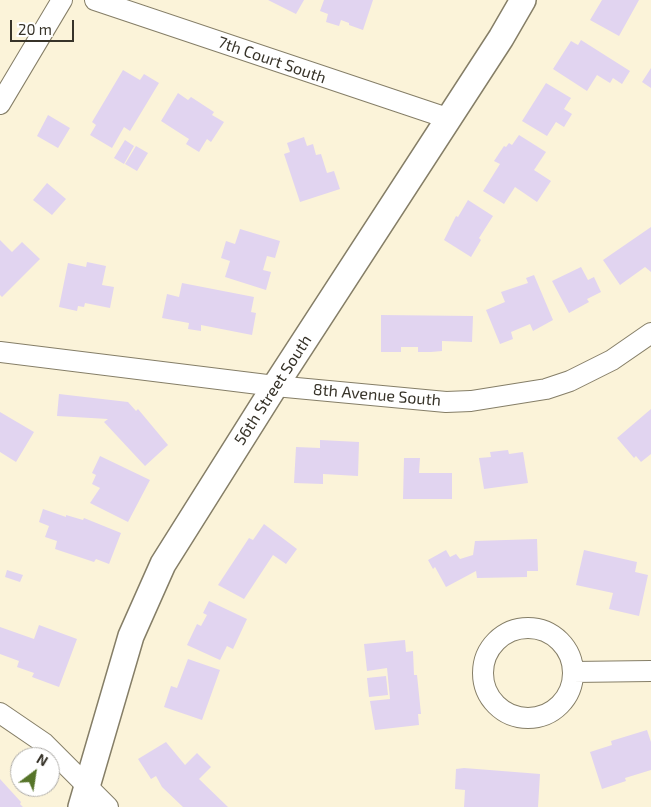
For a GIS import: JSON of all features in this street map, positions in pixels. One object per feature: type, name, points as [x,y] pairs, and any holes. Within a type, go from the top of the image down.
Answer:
[{"type":"street","points":[[0,104],[62,0]]},
{"type":"street","name":"7th Court South","points":[[95,0],[450,119]]},
{"type":"street","name":"56th Street South","points":[[84,796],[131,636],[145,600],[183,529],[450,119],[523,0]]},
{"type":"street","name":"8th Avenue South","points":[[0,352],[276,386],[446,402],[497,399],[546,389],[570,381],[612,360],[651,333]]},
{"type":"street","points":[[529,628],[541,630],[560,642],[567,650],[573,672],[570,688],[562,703],[543,715],[521,717],[510,714],[492,700],[485,685],[483,669],[486,658],[498,639],[518,629],[529,628]]},
{"type":"street","points":[[573,672],[651,671]]},
{"type":"street","points":[[0,712],[44,743],[84,796],[108,807]]},
{"type":"building","points":[[268,0],[304,0],[296,14]]},
{"type":"building","points":[[324,0],[373,0],[363,30],[341,20],[339,26],[326,22],[328,14],[320,11]]},
{"type":"building","points":[[602,0],[639,0],[619,36],[590,20]]},
{"type":"building","points":[[581,40],[630,71],[622,84],[613,78],[610,83],[597,75],[587,91],[553,69],[571,41],[578,45]]},
{"type":"building","points":[[651,68],[651,88],[642,82]]},
{"type":"building","points":[[123,70],[140,80],[144,74],[159,83],[130,131],[124,127],[112,148],[90,135],[96,125],[92,122]]},
{"type":"building","points":[[546,83],[571,98],[564,109],[572,114],[564,127],[556,122],[547,136],[522,121]]},
{"type":"building","points":[[178,93],[188,100],[191,97],[214,112],[212,115],[224,122],[211,142],[207,139],[199,152],[186,144],[189,139],[161,121]]},
{"type":"building","points":[[48,115],[70,128],[58,148],[37,136]]},
{"type":"building","points":[[519,135],[546,152],[534,170],[551,181],[537,202],[515,187],[504,204],[483,191],[500,164],[494,161],[504,146],[506,147],[509,143],[512,145]]},
{"type":"building","points":[[304,137],[307,146],[313,144],[316,155],[321,154],[327,173],[334,171],[340,189],[300,202],[284,154],[290,152],[287,143]]},
{"type":"building","points":[[125,140],[134,146],[124,164],[114,158]]},
{"type":"building","points":[[136,146],[148,153],[137,171],[125,164]]},
{"type":"building","points":[[47,183],[66,199],[52,215],[33,200]]},
{"type":"building","points":[[468,200],[493,216],[479,238],[481,240],[471,257],[444,240],[456,216],[458,217]]},
{"type":"building","points":[[651,227],[651,272],[645,267],[620,285],[603,260]]},
{"type":"building","points":[[240,229],[280,241],[275,258],[267,256],[263,270],[271,272],[266,290],[225,277],[230,261],[221,258],[226,241],[235,244]]},
{"type":"building","points":[[0,240],[12,252],[22,242],[40,259],[2,297],[0,295]]},
{"type":"building","points":[[87,262],[106,266],[102,285],[114,287],[110,308],[85,303],[84,307],[78,306],[77,311],[59,307],[68,263],[86,267]]},
{"type":"building","points":[[581,267],[588,280],[594,277],[601,292],[587,299],[589,302],[569,313],[552,281]]},
{"type":"building","points":[[534,275],[553,320],[533,331],[530,324],[511,332],[513,339],[500,344],[486,310],[505,302],[501,292],[528,283],[526,278]]},
{"type":"building","points":[[182,283],[254,297],[251,312],[256,313],[252,335],[201,325],[201,331],[188,329],[189,323],[162,318],[167,294],[179,297]]},
{"type":"building","points":[[381,315],[473,316],[472,342],[442,341],[442,351],[418,352],[418,347],[401,347],[401,352],[381,352]]},
{"type":"building","points":[[59,394],[128,402],[136,411],[138,409],[168,445],[145,466],[104,422],[108,419],[57,416]]},
{"type":"building","points":[[651,409],[651,454],[641,462],[636,456],[634,458],[617,438]]},
{"type":"building","points":[[0,412],[34,432],[16,462],[0,452]]},
{"type":"building","points":[[320,440],[359,442],[358,476],[323,474],[323,484],[294,483],[296,447],[320,448]]},
{"type":"building","points":[[508,450],[509,454],[523,452],[528,483],[484,489],[479,458],[491,457],[490,452]]},
{"type":"building","points":[[100,456],[150,480],[128,522],[90,503],[100,488],[92,484],[96,475],[92,473]]},
{"type":"building","points":[[404,458],[420,458],[419,473],[452,473],[452,499],[403,499]]},
{"type":"building","points":[[43,509],[66,517],[66,515],[83,520],[84,518],[121,533],[109,564],[96,559],[94,562],[55,549],[57,541],[45,537],[49,526],[39,522]]},
{"type":"building","points":[[264,524],[297,549],[286,564],[273,555],[244,599],[218,585],[249,538],[253,540]]},
{"type":"building","points":[[537,539],[538,571],[527,571],[527,577],[477,578],[476,571],[446,587],[435,567],[433,569],[428,560],[446,550],[450,557],[456,554],[460,559],[473,555],[475,541]]},
{"type":"building","points":[[584,550],[637,562],[635,572],[648,575],[639,616],[609,609],[613,593],[576,585]]},
{"type":"building","points":[[7,570],[23,575],[20,582],[5,577]]},
{"type":"building","points":[[209,601],[247,619],[233,649],[227,646],[220,660],[187,645],[197,624],[201,626],[207,615],[203,613]]},
{"type":"building","points":[[39,625],[77,639],[59,687],[32,677],[34,673],[17,667],[19,661],[0,654],[0,627],[34,639]]},
{"type":"building","points":[[405,640],[406,652],[413,651],[414,675],[417,675],[421,714],[418,714],[419,725],[375,730],[370,701],[390,699],[387,668],[367,671],[364,644]]},
{"type":"building","points":[[188,659],[220,670],[202,720],[164,707],[171,686],[177,688]]},
{"type":"building","points":[[386,676],[388,695],[369,697],[367,678]]},
{"type":"building","points":[[647,730],[651,742],[651,770],[625,778],[626,781],[602,789],[590,752],[612,745],[611,741]]},
{"type":"building","points":[[166,742],[185,765],[197,753],[211,767],[199,779],[228,807],[183,807],[162,787],[156,776],[151,779],[138,759]]},
{"type":"building","points":[[456,769],[540,774],[538,807],[464,807],[465,790],[455,789]]},
{"type":"building","points":[[0,779],[10,790],[10,797],[16,797],[23,807],[0,807]]}]
